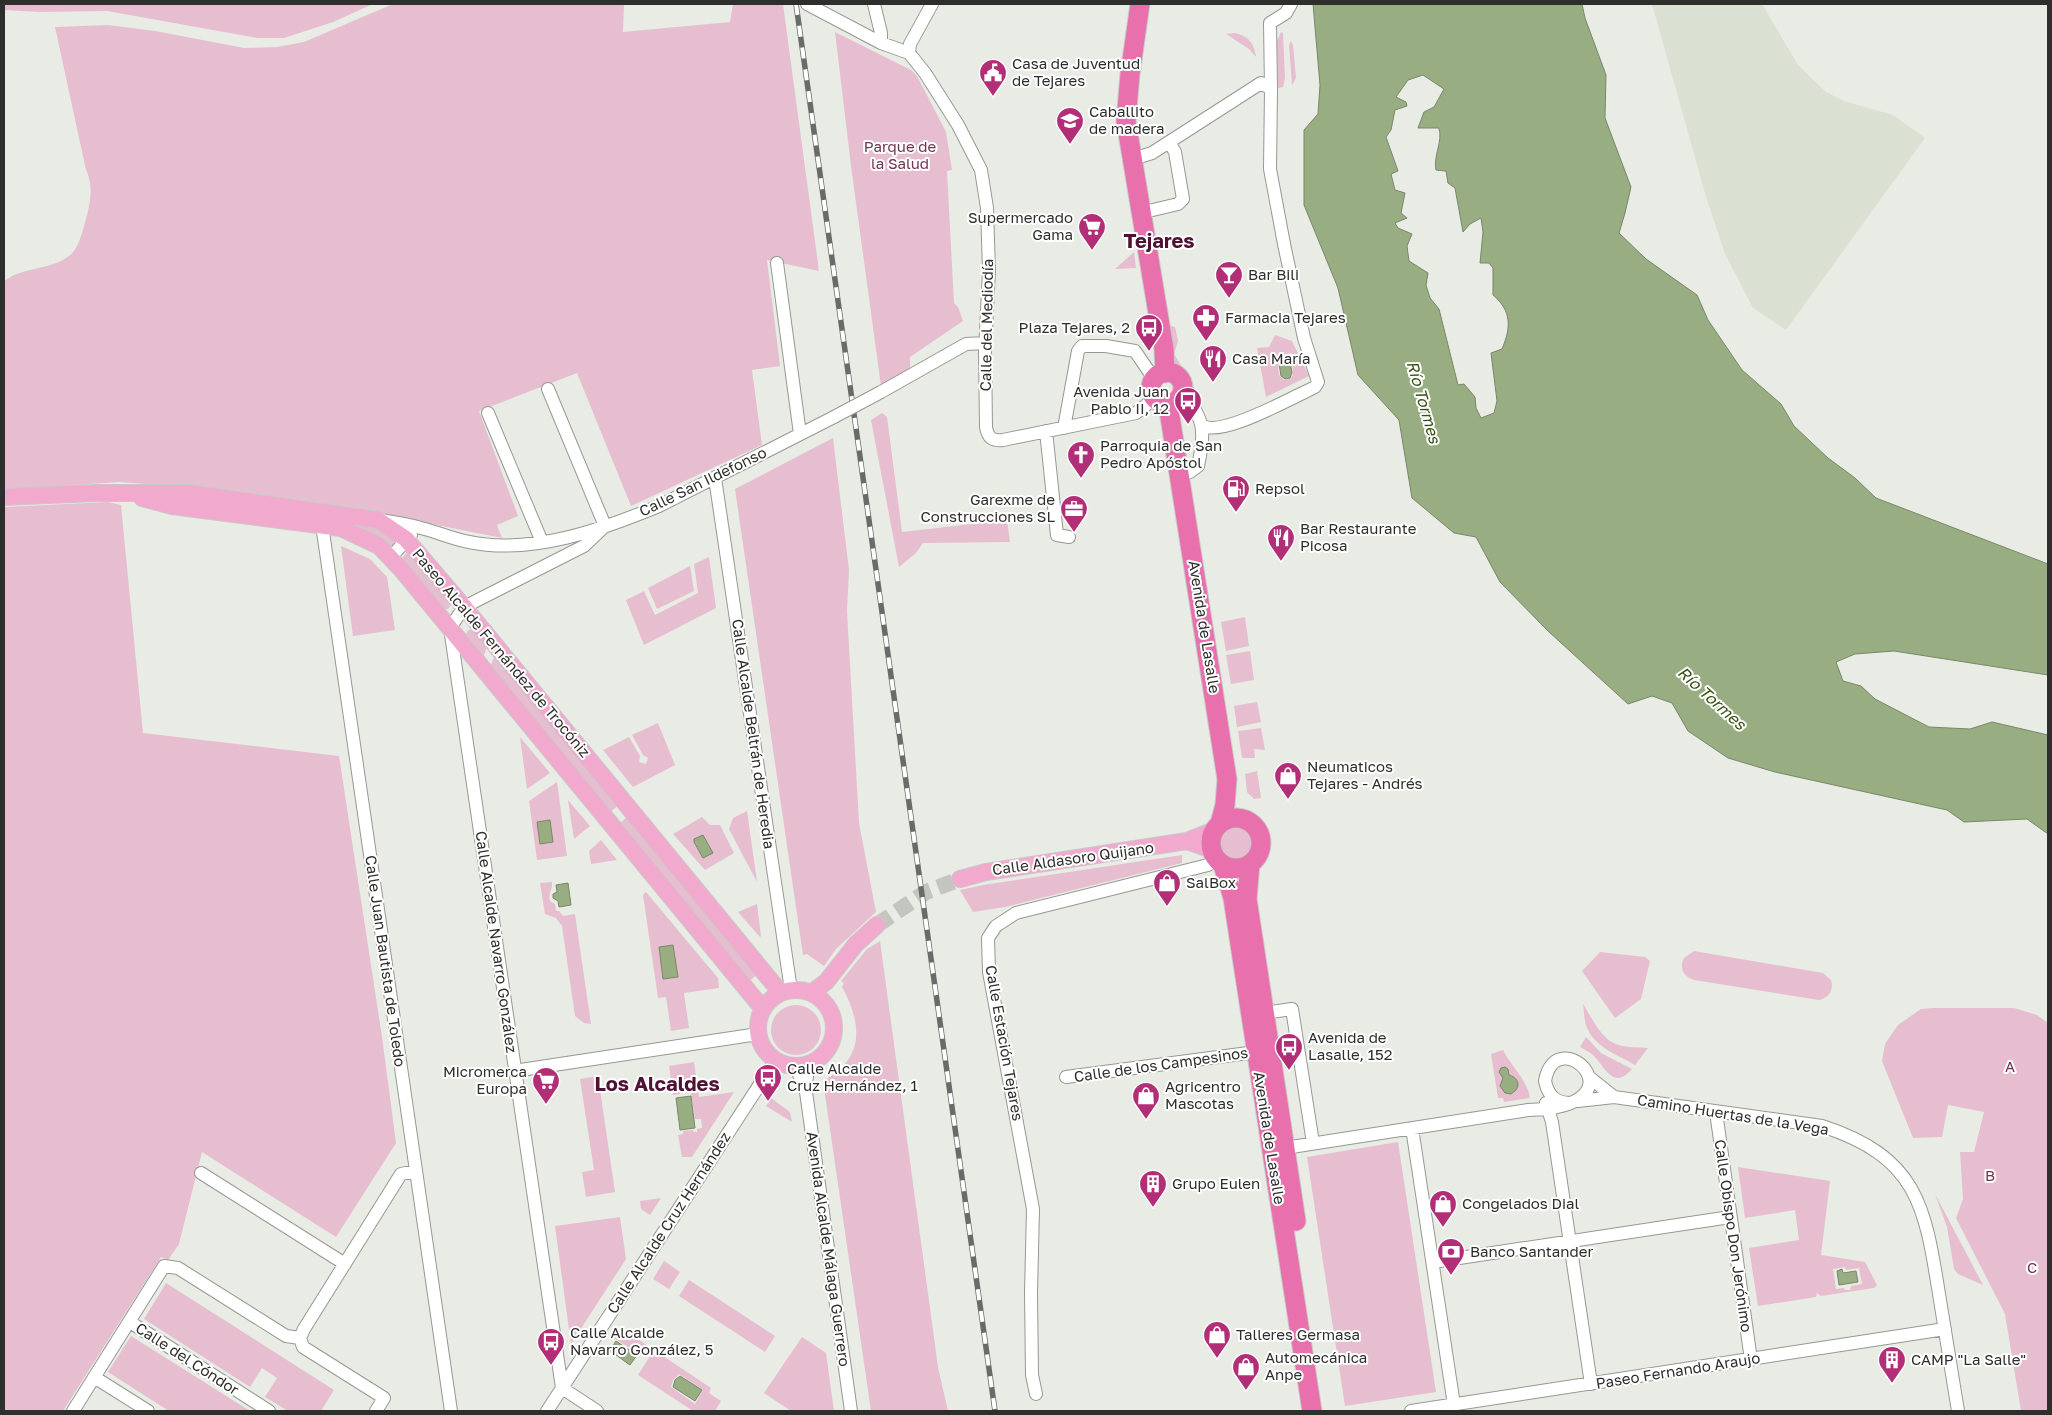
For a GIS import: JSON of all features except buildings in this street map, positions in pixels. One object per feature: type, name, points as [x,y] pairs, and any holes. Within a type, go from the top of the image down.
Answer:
[{"type":"highway","points":[[1140,4],[1126,109],[1140,213],[1164,349],[1155,372],[1151,388],[1162,401],[1178,400],[1182,391],[1181,381],[1178,377],[1155,372]]},
{"type":"highway","name":"Avenida de Lasalle","points":[[1162,401],[1180,474],[1227,780],[1225,804],[1217,827]]},
{"type":"highway","name":"Avenida de Lasalle","points":[[1227,780],[1252,823]]},
{"type":"highway","points":[[1232,818],[1239,818],[1252,823],[1259,833],[1261,847],[1256,859],[1250,864],[1237,868],[1217,858],[1212,836],[1217,827],[1232,818]]},
{"type":"highway","name":"Avenida de Lasalle","points":[[1217,858],[1233,898],[1312,1411]]},
{"type":"highway","name":"Avenida de Lasalle","points":[[1250,864],[1247,899],[1324,1411]]},
{"type":"main road","name":"Paseo Alcalde Fernández de Trocóniz","points":[[4,497],[122,493],[172,506],[321,518],[378,520],[406,539],[786,992]]},
{"type":"main road","name":"Paseo Alcalde Fernández de Trocóniz","points":[[321,518],[369,540],[391,557],[763,1009]]},
{"type":"main road","name":"Calle Aldasoro Quijano","points":[[960,879],[986,872],[1187,841],[1217,827]]},
{"type":"main road","name":"Calle Aldasoro Quijano","points":[[1187,841],[1217,858]]},
{"type":"main road","points":[[817,996],[856,944],[877,925]]},
{"type":"main road","points":[[786,992],[817,996],[830,1009],[834,1019],[833,1042],[827,1052],[819,1060],[803,1066],[775,1061],[761,1045],[758,1034],[758,1026],[763,1009],[771,1000],[786,992]]},
{"type":"street","points":[[807,4],[882,43],[909,53],[910,44],[932,4]]},
{"type":"street","points":[[874,4],[882,43]]},
{"type":"street","points":[[1202,425],[1208,429],[1231,426],[1305,392],[1314,387],[1318,382],[1304,338],[1270,169],[1268,86],[1270,23],[1286,13],[1291,4]]},
{"type":"street","name":"Calle del Mediodía","points":[[909,53],[925,73],[964,136],[982,178],[987,208],[989,270],[985,342],[987,434],[993,440],[1003,440],[1046,431]]},
{"type":"street","points":[[1133,159],[1152,153],[1261,83],[1268,86]]},
{"type":"street","points":[[1140,213],[1178,204],[1183,199],[1175,152],[1169,142]]},
{"type":"street","points":[[777,263],[800,434]]},
{"type":"street","name":"Calle San Ildefonso","points":[[378,520],[422,528],[468,542],[512,546],[542,542],[605,526],[658,506],[715,478],[834,417],[966,344],[985,342]]},
{"type":"street","points":[[1064,428],[1078,351],[1082,346],[1130,349],[1138,354],[1155,372]]},
{"type":"street","points":[[548,389],[605,526]]},
{"type":"street","points":[[1180,474],[1190,472],[1198,466],[1202,425],[1194,406],[1182,391]]},
{"type":"street","points":[[1069,537],[1057,535],[1046,431],[1136,413],[1162,401]]},
{"type":"street","points":[[488,413],[542,542]]},
{"type":"street","name":"Calle Alcalde Beltrán de Heredia","points":[[715,478],[786,992]]},
{"type":"street","name":"Calle Juan Bautista de Toledo","points":[[321,518],[451,1411]]},
{"type":"street","name":"Calle San Ildefonso","points":[[450,628],[464,607],[584,546],[605,526]]},
{"type":"street","points":[[391,557],[406,539],[422,528]]},
{"type":"street","name":"Calle Alcalde Navarro González","points":[[450,628],[562,1388]]},
{"type":"street","points":[[457,673],[468,666],[480,664]]},
{"type":"street","name":"Calle Estación Tejares","points":[[1036,1394],[1032,1375],[1033,1209],[989,972],[988,938],[996,926],[1016,913],[1208,866],[1217,858]]},
{"type":"street","points":[[1264,1013],[1292,1009],[1313,1144]]},
{"type":"street","points":[[514,1071],[758,1034]]},
{"type":"street","name":"Calle de los Campesinos","points":[[1066,1077],[1256,1052]]},
{"type":"street","points":[[1545,1089],[1560,1102],[1574,1102],[1588,1091],[1590,1077],[1582,1064],[1569,1059],[1562,1060],[1550,1067],[1546,1074],[1545,1089],[1546,1106],[1549,1110],[1591,1384]]},
{"type":"street","name":"Calle Alcalde Cruz Hernández","points":[[547,1411],[775,1061]]},
{"type":"street","name":"Avenida Alcalde Málaga Guerrero","points":[[803,1066],[851,1411]]},
{"type":"street","name":"Camino Huertas de la Vega","points":[[1590,1077],[1614,1096]]},
{"type":"street","points":[[1528,1110],[1537,1105],[1545,1089]]},
{"type":"street","name":"Camino Huertas de la Vega","points":[[1285,1148],[1528,1110],[1549,1110],[1574,1102],[1614,1096],[1822,1126],[1853,1137],[1878,1151],[1890,1162],[1909,1184],[1924,1214],[1931,1242],[1958,1411]]},
{"type":"street","name":"Calle Obispo Don Jerónimo","points":[[1716,1112],[1751,1360]]},
{"type":"street","points":[[1412,1128],[1454,1405]]},
{"type":"street","points":[[376,1411],[384,1398],[303,1347],[300,1338],[402,1174],[416,1172]]},
{"type":"street","points":[[201,1173],[345,1264]]},
{"type":"street","points":[[1433,1262],[1730,1217]]},
{"type":"street","points":[[73,1411],[164,1266],[178,1268],[286,1336],[300,1338]]},
{"type":"street","name":"Calle del Cóndor","points":[[130,1322],[269,1411]]},
{"type":"street","name":"Paseo Fernando Araujo","points":[[1412,1411],[1945,1329]]},
{"type":"street","points":[[94,1377],[148,1411]]},
{"type":"street","points":[[562,1388],[597,1411]]},
{"type":"shaded area","points":[[1652,4],[1762,4],[1798,65],[1826,92],[1844,101],[1893,115],[1925,138],[1786,330],[1753,308],[1725,254],[1706,197]]},
{"type":"green space","points":[[4,4],[373,4],[333,22],[284,38],[258,38],[107,11],[39,12],[4,10]]},
{"type":"green space","points":[[393,4],[624,4],[623,32],[730,22],[733,4],[783,4],[819,271],[767,260],[780,366],[752,370],[762,445],[631,506],[577,373],[479,411],[518,516],[497,525],[502,538],[401,518],[187,487],[119,482],[4,490],[4,281],[15,275],[55,263],[69,256],[74,251],[80,238],[90,198],[90,181],[55,27],[108,25],[155,31],[244,48],[277,47],[304,42]]},
{"type":"green space","name":"Parque de la Salud","points":[[835,32],[911,70],[917,76],[946,132],[952,170],[947,171],[954,303],[958,307],[963,321],[910,357],[910,369],[881,386],[851,166]]},
{"type":"green space","points":[[1281,32],[1283,33],[1285,78],[1283,87],[1278,88],[1277,41]]},
{"type":"green space","points":[[1234,33],[1250,40],[1256,57],[1249,49],[1226,34]]},
{"type":"green space","points":[[1291,41],[1296,78],[1292,85],[1289,45]]},
{"type":"green space","points":[[1134,252],[1136,268],[1115,269]]},
{"type":"green space","points":[[1168,325],[1175,327],[1178,341],[1174,354],[1188,377],[1177,367],[1174,361]]},
{"type":"green space","points":[[1275,335],[1292,341],[1309,376],[1266,397],[1257,348],[1269,347]],"holes":[[[1292,353],[1293,375],[1290,379],[1284,380],[1279,375],[1277,356]]]},
{"type":"green space","points":[[1189,379],[1194,387],[1201,408],[1191,392]]},
{"type":"green space","points":[[882,413],[887,417],[902,532],[1007,520],[1010,542],[923,543],[916,553],[899,567],[871,420]]},
{"type":"green space","points":[[833,438],[849,570],[847,611],[859,823],[876,912],[836,949],[824,966],[807,954],[803,955],[735,489]]},
{"type":"green space","points":[[108,502],[121,505],[143,733],[339,756],[382,1037],[396,1143],[336,1237],[202,1152],[179,1244],[168,1260],[161,1257],[63,1411],[4,1411],[4,507]]},
{"type":"green space","points":[[347,522],[377,528],[395,539],[394,545],[391,547]]},
{"type":"green space","points":[[341,546],[370,559],[387,577],[395,630],[353,636]]},
{"type":"green space","points":[[408,553],[452,602],[449,608],[445,610],[402,559]]},
{"type":"green space","points":[[709,557],[716,608],[644,645],[626,600],[644,591],[655,615],[698,593],[694,564]]},
{"type":"green space","points":[[690,566],[694,591],[657,609],[648,588]]},
{"type":"green space","points":[[1245,617],[1249,646],[1226,651],[1221,622]]},
{"type":"green space","points":[[475,629],[488,644],[482,661],[465,637],[468,630]]},
{"type":"green space","points":[[1250,651],[1254,680],[1231,684],[1226,655]]},
{"type":"green space","points":[[496,652],[620,804],[608,814],[489,670]]},
{"type":"green space","points":[[1257,702],[1261,722],[1237,727],[1234,706]]},
{"type":"green space","points":[[658,723],[675,765],[633,787],[603,750],[629,737],[640,756],[639,762],[646,764],[648,758],[643,755],[632,735]]},
{"type":"green space","points":[[1261,728],[1265,750],[1254,749],[1255,758],[1242,758],[1238,731]]},
{"type":"green space","points":[[520,737],[550,773],[527,789]]},
{"type":"green space","points":[[1257,771],[1261,798],[1254,799],[1247,792],[1245,774]]},
{"type":"green space","points":[[557,782],[567,856],[537,860],[529,801]]},
{"type":"green space","points":[[568,800],[590,826],[574,839]]},
{"type":"green space","points":[[747,811],[757,882],[729,829],[733,818]]},
{"type":"green space","points":[[629,815],[759,973],[747,983],[618,825]]},
{"type":"green space","points":[[702,817],[710,825],[720,825],[734,853],[705,870],[673,834]]},
{"type":"green space","points":[[1236,827],[1242,828],[1247,832],[1251,837],[1251,849],[1247,854],[1242,858],[1236,859],[1230,858],[1225,854],[1221,849],[1220,843],[1221,837],[1225,832],[1230,828]]},
{"type":"green space","points":[[601,840],[617,860],[591,864],[589,851]]},
{"type":"green space","points":[[1182,855],[1182,863],[1005,907],[973,912],[960,890],[983,885]]},
{"type":"green space","points":[[552,882],[550,901],[555,904],[556,911],[559,911],[563,916],[575,914],[591,1024],[584,1023],[575,1016],[562,926],[556,918],[545,914],[540,883]]},
{"type":"green space","points":[[646,892],[718,978],[719,988],[684,993],[689,1028],[671,1031],[666,997],[658,998],[643,895]]},
{"type":"green space","points":[[757,904],[761,936],[760,937],[738,912]]},
{"type":"green space","points":[[880,941],[938,1367],[948,1411],[871,1411],[823,1081],[846,1062],[853,1052],[856,1040],[854,1015],[842,987],[844,983],[841,981],[867,949]]},
{"type":"green space","points":[[1694,951],[1823,973],[1831,980],[1831,990],[1826,997],[1819,1000],[1694,980],[1685,974],[1682,965],[1684,958]]},
{"type":"green space","points":[[1600,952],[1645,957],[1650,961],[1641,999],[1615,1018],[1582,971]]},
{"type":"green space","points":[[1583,1004],[1601,1032],[1611,1041],[1623,1046],[1648,1048],[1635,1065],[1596,1041],[1586,1025]]},
{"type":"green space","points":[[791,1005],[801,1005],[814,1012],[821,1025],[821,1035],[814,1048],[801,1055],[791,1055],[782,1051],[775,1044],[771,1035],[771,1025],[775,1016],[782,1009]]},
{"type":"green space","points":[[2014,1008],[2037,1015],[2048,1023],[2048,1411],[2021,1411],[2005,1314],[1956,1218],[1963,1199],[1960,1152],[1974,1152],[1984,1112],[1948,1105],[1942,1137],[1913,1138],[1882,1061],[1885,1044],[1898,1025],[1921,1009]]},
{"type":"green space","points":[[1586,1037],[1601,1053],[1632,1069],[1626,1075],[1615,1078],[1594,1056],[1580,1047]]},
{"type":"green space","points":[[1503,1050],[1523,1080],[1530,1098],[1504,1102],[1503,1098],[1498,1098],[1491,1054]]},
{"type":"green space","points":[[694,1062],[699,1097],[734,1092],[692,1157],[682,1157],[678,1135],[683,1134],[683,1131],[693,1130],[697,1132],[697,1129],[702,1128],[701,1119],[695,1119],[691,1092],[686,1093],[685,1090],[680,1091],[680,1094],[673,1095],[669,1066]]},
{"type":"green space","points":[[598,1076],[615,1192],[586,1197],[582,1172],[594,1170],[580,1079]]},
{"type":"green space","points":[[771,1098],[790,1112],[792,1122],[766,1106]]},
{"type":"green space","points":[[1398,1142],[1436,1392],[1345,1406],[1307,1157]]},
{"type":"green space","points":[[1738,1167],[1830,1181],[1821,1255],[1865,1262],[1877,1285],[1874,1288],[1821,1296],[1817,1293],[1816,1297],[1758,1306],[1749,1248],[1799,1240],[1795,1210],[1745,1218]],"holes":[[[1845,1267],[1846,1270],[1859,1268],[1862,1284],[1851,1286],[1850,1290],[1845,1290],[1844,1288],[1836,1289],[1833,1269]]]},
{"type":"green space","points":[[1935,1194],[1983,1285],[1958,1274],[1954,1269],[1947,1227]]},
{"type":"green space","points":[[661,1198],[650,1215],[641,1209],[640,1201]]},
{"type":"green space","points":[[620,1217],[626,1259],[571,1344],[555,1226]]},
{"type":"green space","points":[[664,1261],[680,1272],[669,1289],[653,1279]]},
{"type":"green space","points":[[689,1280],[775,1336],[765,1352],[679,1296]]},
{"type":"green space","points":[[166,1283],[334,1390],[321,1411],[288,1411],[265,1397],[277,1378],[262,1368],[250,1387],[144,1319]]},
{"type":"green space","points":[[621,1328],[648,1346],[642,1356],[614,1338]]},
{"type":"green space","points":[[131,1336],[250,1411],[169,1411],[108,1372]]},
{"type":"green space","points":[[802,1337],[826,1353],[834,1411],[791,1411],[764,1393]]},
{"type":"green space","points":[[654,1350],[711,1388],[709,1393],[721,1401],[715,1411],[693,1411],[638,1375]],"holes":[[[679,1374],[703,1390],[695,1404],[671,1387],[673,1380]]]},
{"type":"water","name":"Río Tormes","points":[[1313,4],[1582,4],[1585,18],[1606,75],[1605,118],[1631,187],[1619,233],[1646,259],[1697,295],[1708,320],[1742,370],[1781,404],[1794,426],[1828,458],[1855,478],[1876,498],[2048,564],[2048,675],[1894,651],[1855,654],[1836,662],[1843,681],[1861,686],[1875,699],[1929,727],[1970,729],[1992,722],[2048,735],[2048,834],[2027,819],[1964,822],[1947,810],[1775,772],[1728,758],[1688,731],[1672,703],[1652,696],[1628,704],[1548,631],[1500,582],[1476,537],[1454,533],[1412,498],[1399,420],[1358,375],[1338,288],[1304,205],[1304,130],[1318,114],[1320,85]],"holes":[[[1423,75],[1444,89],[1434,107],[1424,112],[1418,128],[1439,128],[1440,138],[1435,165],[1436,170],[1446,171],[1448,183],[1455,188],[1463,232],[1470,224],[1481,218],[1483,232],[1480,263],[1489,263],[1493,268],[1493,295],[1504,307],[1508,320],[1507,334],[1502,349],[1491,353],[1497,401],[1494,413],[1481,418],[1476,408],[1475,397],[1464,384],[1458,385],[1439,309],[1430,298],[1426,285],[1428,273],[1409,261],[1407,246],[1412,234],[1398,228],[1395,223],[1407,218],[1401,213],[1405,193],[1395,190],[1391,174],[1398,171],[1386,137],[1391,130],[1395,110],[1407,106],[1406,102],[1396,97],[1408,80]]]},
{"type":"water","points":[[1289,355],[1292,373],[1290,378],[1285,379],[1281,376],[1278,357]]},
{"type":"water","points":[[550,820],[553,842],[540,844],[537,822]]},
{"type":"water","points":[[703,835],[713,853],[703,858],[694,839]]},
{"type":"water","points":[[568,883],[571,905],[559,907],[558,901],[553,898],[553,894],[557,892],[556,885]]},
{"type":"water","points":[[673,945],[678,977],[663,979],[659,947]]},
{"type":"water","points":[[1505,1067],[1508,1069],[1509,1075],[1514,1077],[1518,1083],[1516,1090],[1511,1094],[1505,1093],[1500,1086],[1503,1078],[1499,1072],[1501,1068]]},
{"type":"water","points":[[691,1096],[695,1128],[680,1130],[676,1098]]},
{"type":"water","points":[[1842,1269],[1843,1273],[1856,1271],[1858,1282],[1839,1285],[1837,1271]]},
{"type":"water","points":[[616,1341],[637,1355],[630,1365],[616,1355],[613,1356],[610,1351]]},
{"type":"water","points":[[680,1376],[702,1390],[695,1401],[673,1387],[675,1380]]},
{"type":"tunnel","points":[[877,925],[926,892],[960,879]]},
{"type":"railway","points":[[796,4],[995,1411]]},
{"type":"place","name":"Casa de Juventud de Tejares","points":[[993,97]]},
{"type":"place","name":"Caballito de madera","points":[[1070,145]]},
{"type":"place","name":"Supermercado Gama","points":[[1092,251]]},
{"type":"place","name":"Bar Bili","points":[[1229,299]]},
{"type":"place","name":"Farmacia Tejares","points":[[1206,342]]},
{"type":"place","name":"Plaza Tejares, 2","points":[[1149,352]]},
{"type":"place","name":"Casa María","points":[[1213,383]]},
{"type":"place","name":"Avenida Juan Pablo II, 12","points":[[1188,425]]},
{"type":"place","name":"Parroquia de San Pedro Apóstol","points":[[1081,479]]},
{"type":"place","name":"Repsol","points":[[1236,513]]},
{"type":"place","name":"Garexme de Construcciones SL","points":[[1074,533]]},
{"type":"place","name":"Bar Restaurante Picosa","points":[[1281,562]]},
{"type":"place","name":"Neumaticos Tejares - Andrés","points":[[1288,800]]},
{"type":"place","name":"SalBox","points":[[1167,907]]},
{"type":"place","name":"Avenida de Lasalle, 152","points":[[1289,1071]]},
{"type":"place","name":"Calle Alcalde Cruz Hernández, 1","points":[[768,1102]]},
{"type":"place","name":"Micromerca Europa","points":[[546,1105]]},
{"type":"place","name":"Agricentro Mascotas","points":[[1146,1120]]},
{"type":"place","name":"Grupo Eulen","points":[[1153,1208]]},
{"type":"place","name":"Congelados Dial","points":[[1443,1228]]},
{"type":"place","name":"Banco Santander","points":[[1451,1276]]},
{"type":"place","name":"Talleres Germasa","points":[[1217,1359]]},
{"type":"place","name":"Calle Alcalde Navarro González, 5","points":[[551,1366]]},
{"type":"place","name":"CAMP \"La Salle\"","points":[[1892,1384]]},
{"type":"place","name":"Automecánica Anpe","points":[[1246,1391]]},
{"type":"district","name":"Tejares","points":[[1159,241]]},
{"type":"district","name":"Los Alcaldes","points":[[657,1084]]},
{"type":"park label","name":"A","points":[[2010,1067]]},
{"type":"park label","name":"B","points":[[1990,1176]]},
{"type":"park label","name":"C","points":[[2032,1268]]}]
